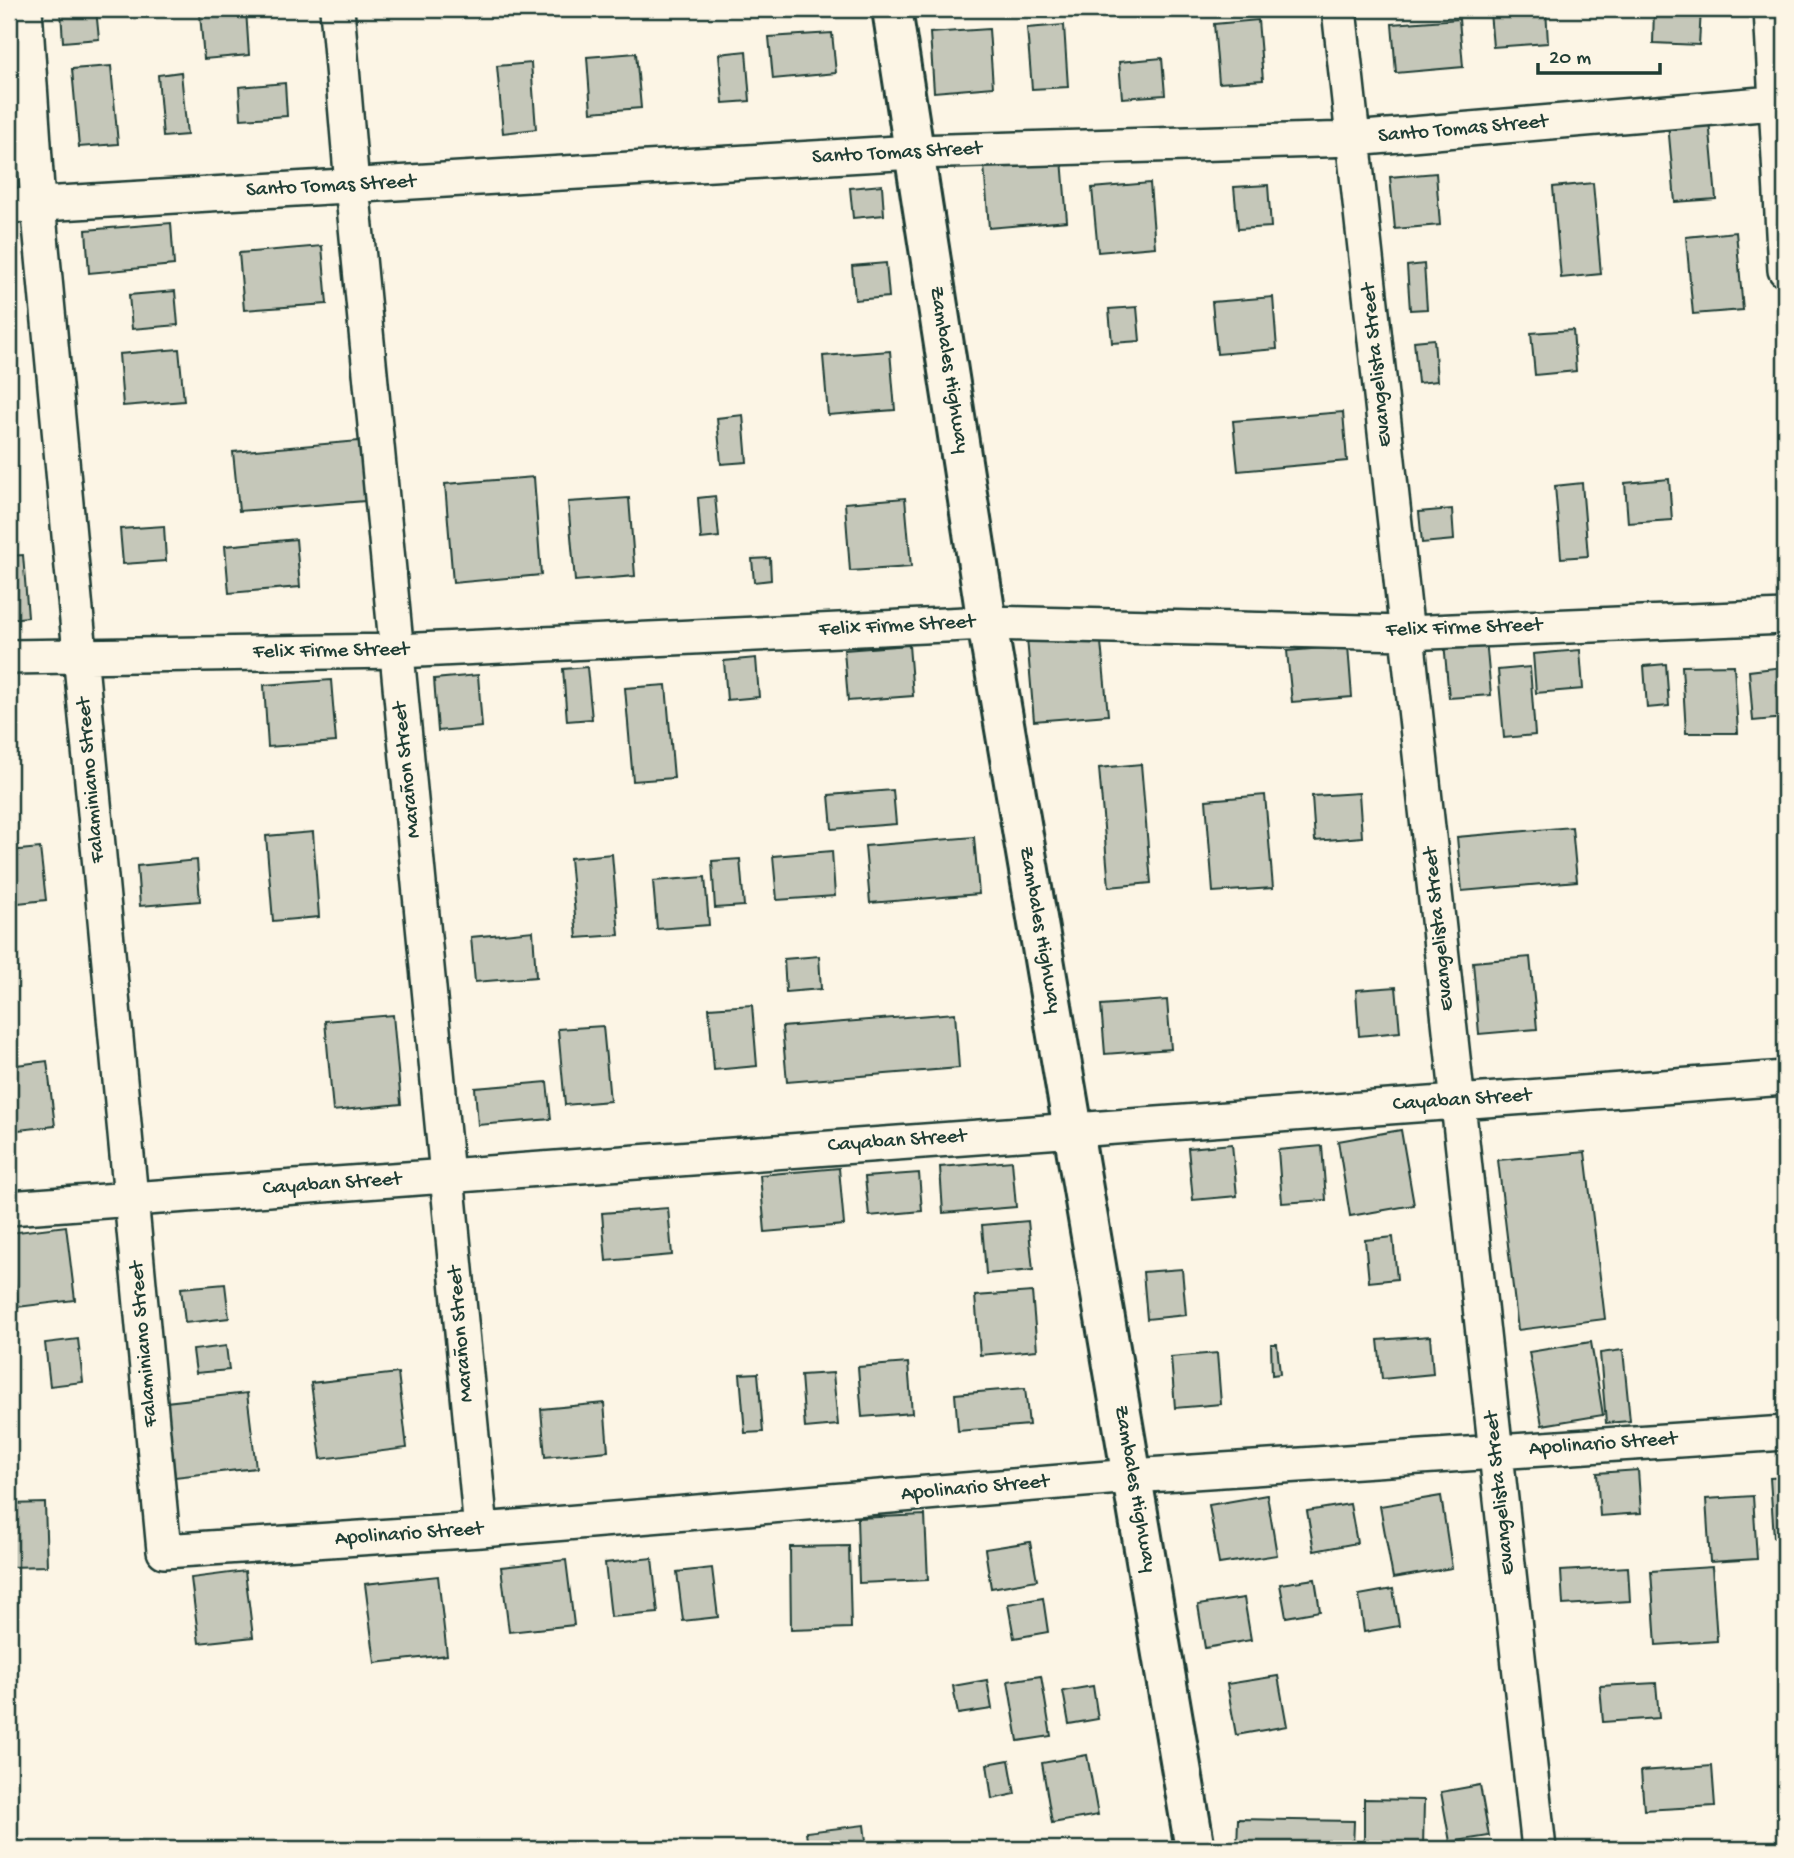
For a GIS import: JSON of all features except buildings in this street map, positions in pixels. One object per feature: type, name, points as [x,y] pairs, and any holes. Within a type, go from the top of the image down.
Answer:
[{"type":"main road","name":"Zambales Highway","points":[[892,9],[987,623],[1195,1849]]},
{"type":"street","name":"Falaminiano Street","points":[[25,9],[23,205],[81,656],[164,1550]]},
{"type":"street","name":"Marañon Street","points":[[337,9],[481,1530]]},
{"type":"street","name":"Evangelista Street","points":[[1339,9],[1539,1849]]},
{"type":"street","points":[[1771,9],[1781,103],[1785,270]]},
{"type":"street","name":"Santo Tomas Street","points":[[23,205],[914,152],[1353,139],[1781,103]]},
{"type":"street","name":"Felix Firme Street","points":[[9,657],[397,651],[987,623],[1406,633],[1785,617]]},
{"type":"street","name":"Cayaban Street","points":[[9,1208],[1785,1077]]},
{"type":"street","name":"Apolinario Street","points":[[164,1550],[481,1530],[1132,1476],[1785,1433]]}]
